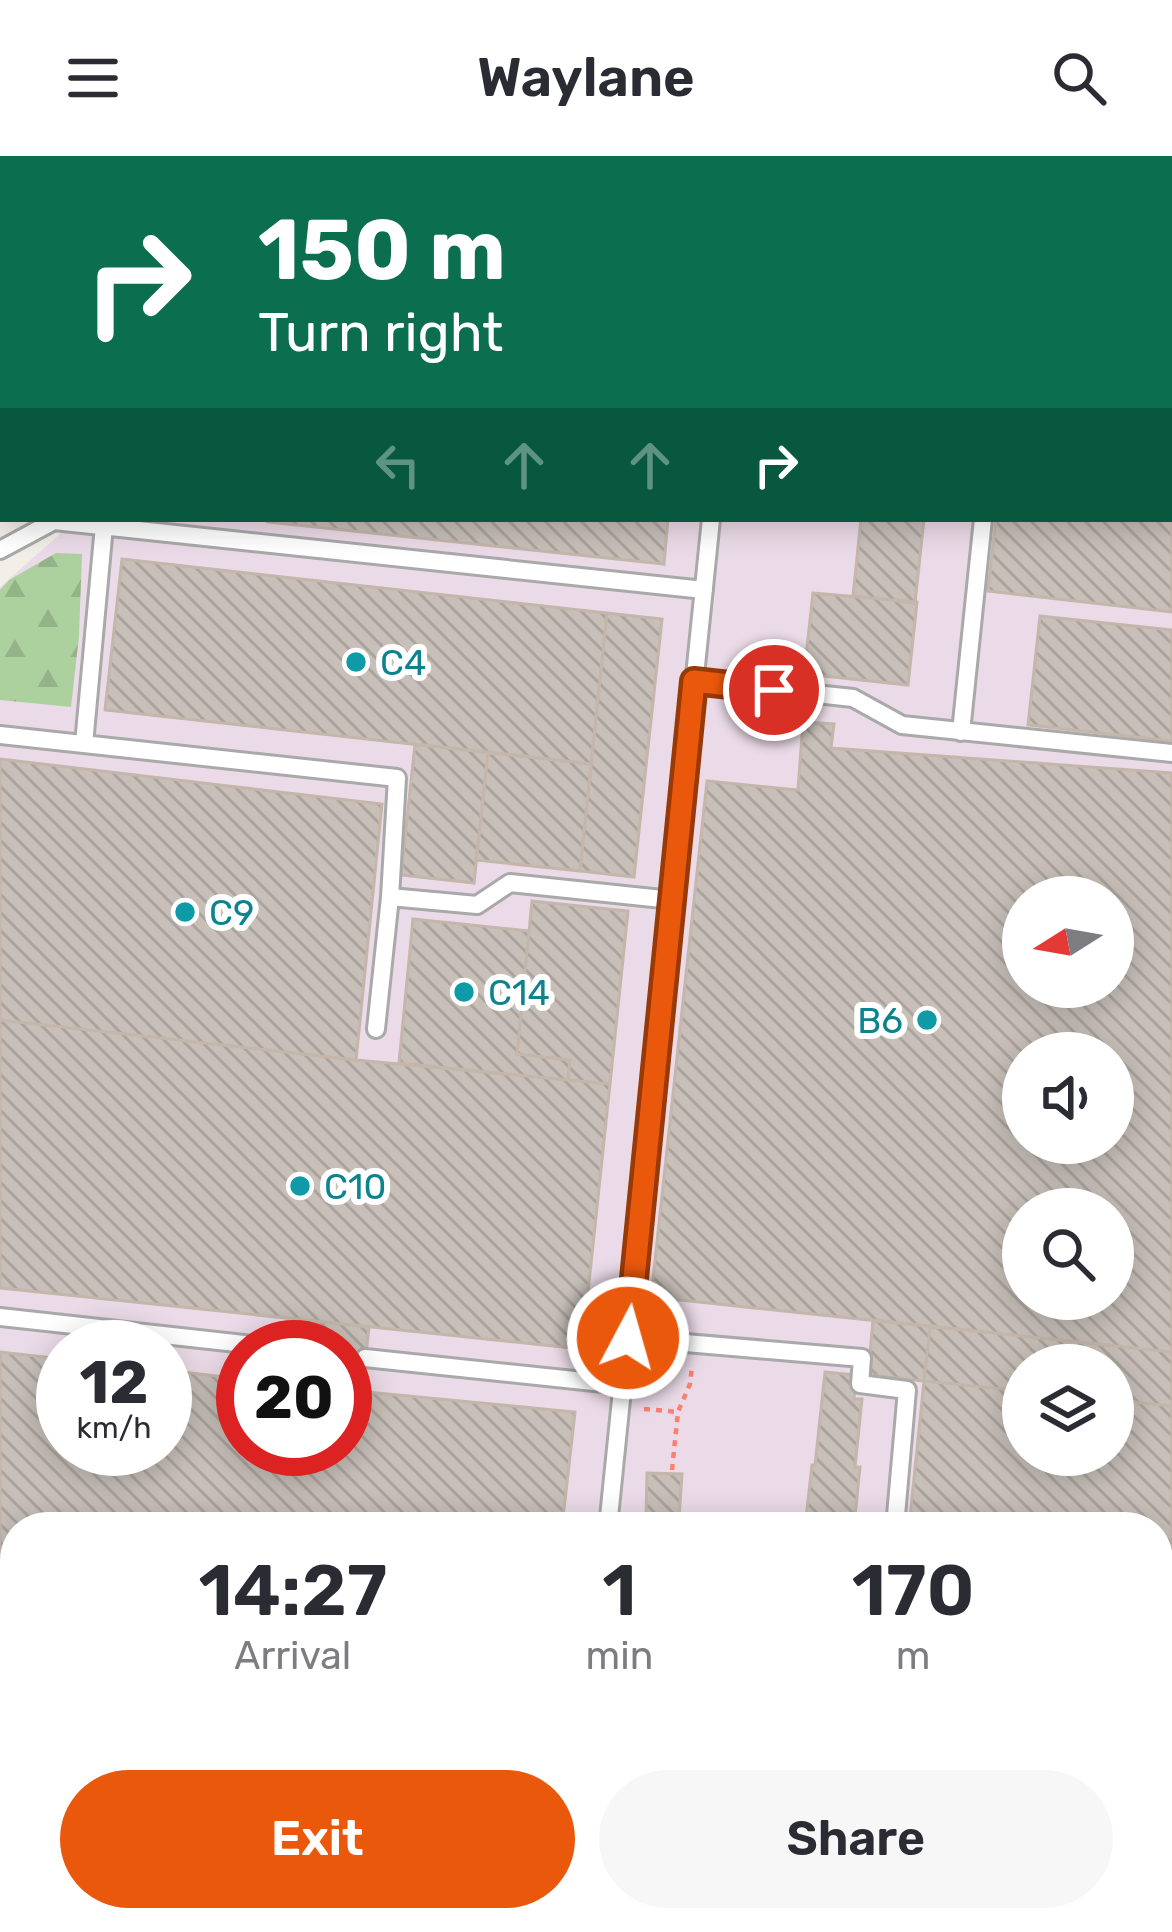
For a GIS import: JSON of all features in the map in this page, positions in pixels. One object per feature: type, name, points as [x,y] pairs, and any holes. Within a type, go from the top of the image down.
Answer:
[{"type":"lane","points":[[0,550],[51,522]]},
{"type":"lane","points":[[63,522],[704,590]]},
{"type":"lane","points":[[609,1512],[711,522]]},
{"type":"lane","points":[[961,731],[983,522]]},
{"type":"lane","points":[[84,744],[104,526]]},
{"type":"lane","points":[[694,681],[853,698],[902,725],[1172,754]]},
{"type":"lane","points":[[0,736],[398,778],[376,1029]]},
{"type":"lane","points":[[389,897],[477,905],[510,883],[672,900]]},
{"type":"lane","points":[[0,1317],[216,1341]]},
{"type":"lane","points":[[628,1338],[862,1358],[860,1384],[907,1390],[896,1512]]},
{"type":"lane","points":[[372,1359],[622,1385]]},
{"type":"path","points":[[672,1470],[678,1412],[690,1384],[694,1344]]},
{"type":"path","points":[[620,1406],[678,1412]]},
{"type":"shaded area","points":[[74,522],[1172,522],[1172,1512],[0,1512],[0,587]]},
{"type":"green space","points":[[56,553],[82,554],[71,707],[0,700],[0,590]]},
{"type":"building","points":[[268,522],[668,522],[664,564]]},
{"type":"building","points":[[861,522],[924,522],[915,603],[853,596]]},
{"type":"building","points":[[996,522],[1172,522],[1172,612],[988,591]]},
{"type":"building","name":"C4","points":[[122,559],[607,613],[591,764],[105,710]]},
{"type":"building","points":[[813,593],[917,602],[908,685],[804,674]]},
{"type":"building","points":[[607,613],[662,619],[634,877],[580,871]]},
{"type":"building","points":[[1040,616],[1172,630],[1172,741],[1028,725]]},
{"type":"building","name":"B6","points":[[803,722],[834,724],[831,748],[1172,773],[1172,1352],[1134,1348],[1134,1344],[1096,1344],[651,1297],[707,781],[798,790]]},
{"type":"building","points":[[415,744],[488,752],[474,883],[401,875]]},
{"type":"building","points":[[488,752],[591,764],[580,871],[476,860]]},
{"type":"building","name":"C9","points":[[0,759],[382,804],[356,1060],[0,1020]]},
{"type":"building","points":[[532,901],[628,911],[610,1084],[568,1080],[570,1060],[517,1054]]},
{"type":"building","name":"C14","points":[[413,919],[529,931],[517,1054],[570,1060],[568,1080],[399,1063]]},
{"type":"building","name":"C10","points":[[0,1020],[610,1084],[582,1349],[372,1327],[372,1320],[305,1320],[0,1288]]},
{"type":"building","points":[[873,1320],[930,1326],[924,1381],[868,1375]]},
{"type":"building","points":[[930,1326],[1098,1344],[1002,1344],[1002,1389],[924,1381]]},
{"type":"building","points":[[1134,1348],[1172,1352],[1172,1406],[1134,1402]]},
{"type":"building","points":[[0,1352],[36,1356],[36,1476],[192,1476],[192,1373],[216,1376],[216,1476],[372,1476],[372,1393],[575,1412],[564,1512],[0,1512]]},
{"type":"building","points":[[825,1372],[856,1375],[854,1399],[862,1399],[856,1512],[807,1512]]},
{"type":"building","points":[[924,1381],[1002,1389],[1002,1476],[1134,1476],[1134,1402],[1172,1406],[1172,1512],[911,1512]]},
{"type":"building","points":[[647,1473],[682,1474],[679,1512],[646,1512]]},
{"type":"place","name":"C4","points":[[356,662]]},
{"type":"place","name":"C9","points":[[185,912]]},
{"type":"place","name":"C14","points":[[464,992]]},
{"type":"place","name":"B6","points":[[927,1020]]},
{"type":"place","name":"C10","points":[[300,1186]]},
{"type":"route","points":[[628,1338],[694,681],[774,690]]}]
